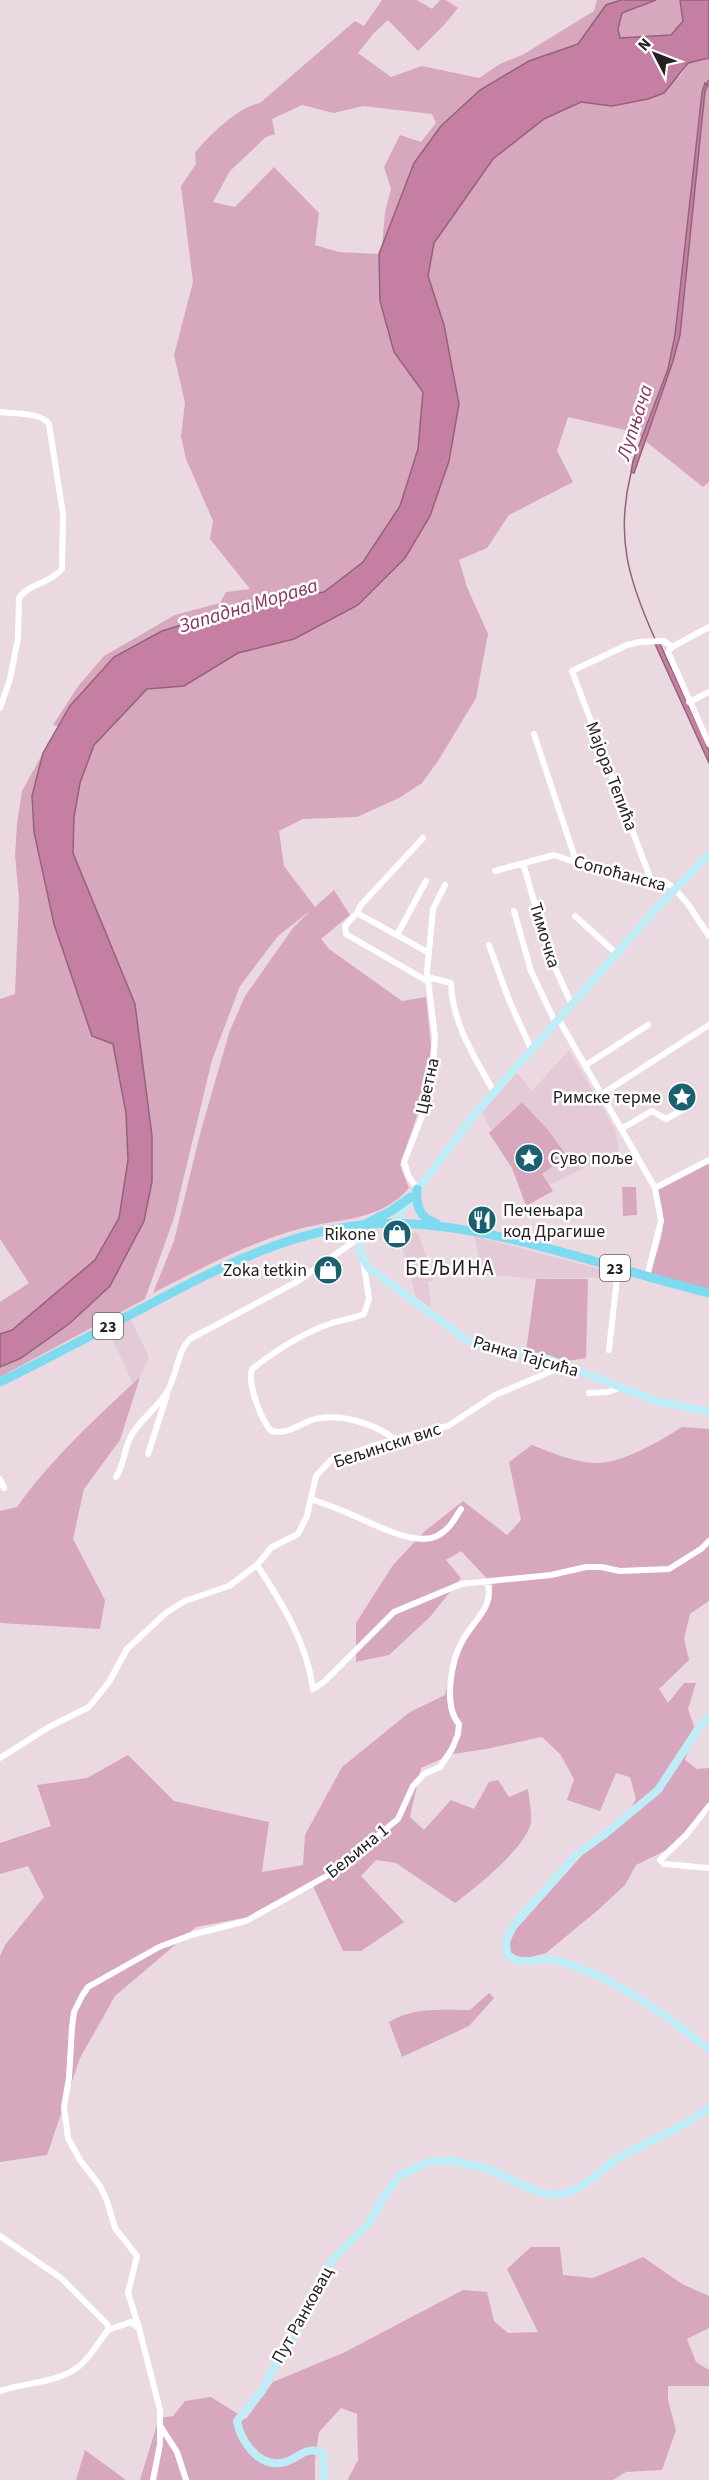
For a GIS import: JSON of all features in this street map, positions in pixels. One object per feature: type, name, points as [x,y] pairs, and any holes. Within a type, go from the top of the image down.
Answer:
[{"type":"main road","points":[[362,1226],[414,1193],[420,1212],[429,1220],[446,1228]]},
{"type":"main road","name":"23","points":[[0,1382],[226,1265],[291,1239],[362,1226],[396,1223],[499,1237],[709,1293]]},
{"type":"street","points":[[0,412],[45,420],[52,436],[63,514],[62,569],[51,578],[23,593],[19,598],[18,638],[10,679],[0,708]]},
{"type":"street","points":[[709,627],[672,647],[669,654],[689,702],[709,741]]},
{"type":"street","name":"Мајора Тепића","points":[[651,880],[572,672],[627,645],[639,642],[664,641],[672,647]]},
{"type":"street","points":[[689,702],[709,692]]},
{"type":"street","points":[[534,734],[576,861]]},
{"type":"street","points":[[423,838],[361,905],[345,926],[346,934],[427,979],[451,983],[451,995],[464,1035],[494,1092]]},
{"type":"street","points":[[396,1223],[414,1193],[451,1143],[494,1092],[674,888],[709,854]]},
{"type":"street","name":"Сопоћанска","points":[[495,871],[554,855],[606,873],[666,882],[674,888]]},
{"type":"street","name":"Тимочка","points":[[523,863],[550,957],[572,1005]]},
{"type":"street","points":[[398,935],[426,881]]},
{"type":"street","name":"Цветна","points":[[414,1193],[404,1162],[428,1098],[435,1059],[434,1028],[427,979],[434,906],[445,885]]},
{"type":"street","points":[[674,888],[691,908],[709,936]]},
{"type":"street","points":[[514,911],[531,971],[557,1022],[586,1065],[655,1188],[661,1221],[647,1277]]},
{"type":"street","points":[[357,913],[429,953]]},
{"type":"street","points":[[575,916],[617,954]]},
{"type":"street","points":[[489,945],[532,1051]]},
{"type":"street","points":[[586,1065],[648,1025]]},
{"type":"street","points":[[602,1094],[709,1025]]},
{"type":"street","points":[[621,1129],[652,1112],[666,1119],[686,1108]]},
{"type":"street","points":[[655,1188],[709,1160]]},
{"type":"street","points":[[362,1226],[359,1239],[369,1299],[364,1314],[316,1330],[262,1361],[251,1371],[252,1390],[266,1423],[272,1431],[281,1433],[313,1420],[337,1418],[380,1430],[394,1439]]},
{"type":"street","points":[[148,1455],[184,1345],[190,1338],[298,1281],[359,1239]]},
{"type":"street","name":"Ранка Тајсића","points":[[363,1260],[383,1279],[476,1345],[535,1356],[567,1365],[659,1401],[709,1411]]},
{"type":"street","points":[[609,1350],[618,1269]]},
{"type":"street","name":"Бељински вис","points":[[0,1758],[49,1727],[89,1707],[110,1682],[127,1649],[166,1612],[185,1601],[229,1586],[257,1565],[272,1547],[297,1534],[307,1516],[313,1483],[325,1465],[344,1455],[394,1439],[448,1426],[495,1395],[567,1365]]},
{"type":"street","points":[[589,1393],[608,1392],[622,1387]]},
{"type":"street","points":[[116,1478],[121,1470],[130,1437],[140,1422],[168,1392]]},
{"type":"street","points":[[0,1479],[4,1488]]},
{"type":"street","points":[[311,1499],[371,1524],[422,1539],[435,1537],[449,1529],[461,1509]]},
{"type":"street","points":[[257,1565],[295,1629],[308,1660],[313,1689],[324,1682],[394,1612],[448,1588],[461,1584],[551,1575],[586,1567],[601,1567],[620,1572],[669,1569],[701,1549],[709,1541]]},
{"type":"street","name":"Бељина 1","points":[[139,2328],[128,2293],[137,2256],[115,2228],[100,2186],[80,2160],[68,2138],[64,2107],[74,2012],[88,1988],[121,1968],[159,1947],[191,1935],[230,1927],[266,1910],[332,1873],[379,1832],[398,1819],[413,1786],[424,1774],[440,1767],[452,1749],[458,1734],[459,1724],[452,1714],[452,1674],[461,1642],[480,1618],[486,1606],[489,1588],[487,1582]]},
{"type":"street","points":[[709,1717],[700,1726],[658,1790],[605,1834],[584,1848],[529,1908],[508,1935],[505,1946],[506,1953],[516,1961],[554,1960],[594,1974],[662,2014],[709,2050]]},
{"type":"street","points":[[709,1806],[686,1835],[660,1860],[664,1864],[709,1868]]},
{"type":"street","name":"Пут Ранковац","points":[[324,2480],[323,2454],[313,2449],[280,2464],[266,2461],[245,2443],[237,2421],[262,2391],[278,2359],[311,2308],[333,2259],[369,2223],[384,2195],[400,2175],[429,2162],[448,2160],[485,2168],[542,2193],[561,2195],[581,2187],[623,2155],[673,2130],[709,2108]]},
{"type":"street","points":[[0,2236],[61,2278],[108,2325],[108,2330]]},
{"type":"street","points":[[0,2391],[60,2376],[75,2369],[92,2352],[108,2330],[131,2322],[139,2328],[160,2410],[160,2444],[153,2480]]},
{"type":"street","points":[[161,2426],[177,2452],[186,2480]]},
{"type":"shaded area","points":[[382,0],[417,0],[432,9],[440,0],[446,0],[458,8],[418,51],[388,20],[358,53],[391,77],[422,66],[479,78],[500,64],[524,54],[594,11],[597,0],[621,0],[606,5],[578,44],[529,61],[414,163],[382,247],[385,212],[391,189],[384,167],[400,135],[421,142],[436,123],[432,114],[363,106],[334,113],[302,105],[272,119],[275,134],[266,137],[230,171],[213,202],[235,207],[274,167],[319,213],[315,245],[339,252],[379,254],[380,301],[394,352],[423,392],[418,449],[400,506],[363,562],[324,592],[292,597],[204,618],[162,631],[114,657],[70,706],[58,726],[53,725],[79,685],[104,656],[175,615],[220,603],[226,592],[250,589],[210,539],[213,521],[186,459],[181,436],[185,403],[174,355],[193,282],[181,186],[196,164],[195,153],[215,131],[242,110],[260,103],[355,21],[364,26]]},
{"type":"shaded area","points":[[621,0],[656,0],[622,13],[618,29],[620,38],[671,35],[683,21],[680,0],[709,0],[709,58],[688,63],[664,93],[648,99],[612,106],[581,102],[544,119],[493,159],[434,243],[428,276],[444,325],[459,404],[449,461],[430,516],[405,558],[358,605],[294,639],[238,653],[184,686],[147,689],[94,745],[80,783],[74,817],[73,853],[135,1004],[152,1136],[152,1182],[144,1221],[110,1286],[69,1324],[21,1358],[0,1367],[0,1334],[12,1330],[95,1260],[119,1218],[128,1160],[126,1113],[113,1044],[92,1036],[54,924],[34,832],[32,796],[43,753],[70,706],[114,657],[162,631],[204,618],[292,597],[324,592],[363,562],[400,506],[418,449],[423,392],[394,352],[380,301],[379,254],[414,163],[441,126],[480,90],[529,61],[578,44],[606,5]]},
{"type":"shaded area","points":[[656,0],[680,0],[683,21],[671,35],[620,38],[618,29],[622,13]]},
{"type":"shaded area","points":[[709,58],[709,482],[703,487],[634,432],[568,417],[557,451],[573,482],[509,515],[487,548],[459,560],[467,587],[488,634],[476,698],[438,761],[422,783],[399,798],[357,817],[303,819],[279,831],[284,866],[315,907],[334,890],[350,915],[321,939],[329,949],[402,1001],[426,997],[431,1046],[426,1090],[400,1165],[409,1188],[398,1199],[372,1213],[314,1225],[280,1235],[225,1257],[153,1293],[174,1241],[200,1134],[229,1033],[245,996],[293,928],[310,911],[278,936],[240,986],[212,1060],[174,1218],[145,1299],[0,1377],[0,1367],[21,1358],[110,1286],[144,1221],[152,1182],[152,1136],[135,1004],[73,853],[74,817],[80,783],[94,745],[147,689],[184,686],[238,653],[294,639],[358,605],[404,558],[430,516],[459,404],[444,325],[428,276],[434,243],[493,159],[544,119],[581,102],[612,106],[680,76],[688,63]]},
{"type":"shaded area","points":[[705,83],[708,85],[705,91],[680,335],[634,473],[631,472],[633,461],[668,369],[675,335]]},
{"type":"shaded area","points":[[655,644],[660,644],[704,739],[709,751],[709,763]]},
{"type":"shaded area","points":[[43,753],[32,795],[34,832],[54,924],[92,1036],[113,1044],[126,1113],[128,1160],[119,1218],[95,1260],[50,1300],[9,1331],[0,1334],[0,1302],[29,1283],[0,1239],[0,999],[15,994],[19,898],[15,855],[22,791]]},
{"type":"shaded area","points":[[569,1050],[616,1131],[619,1151],[549,1185],[542,1175],[547,1129],[522,1102],[492,1131],[482,1113],[516,1072],[532,1091]]},
{"type":"shaded area","points":[[522,1102],[547,1129],[567,1156],[542,1174],[553,1191],[526,1206],[512,1168],[489,1133]]},
{"type":"shaded area","points":[[709,1163],[709,1290],[650,1274],[663,1223],[657,1190]]},
{"type":"shaded area","points":[[622,1187],[636,1187],[637,1215],[623,1216]]},
{"type":"shaded area","points":[[398,1232],[418,1233],[434,1281],[428,1281],[431,1308],[416,1297]]},
{"type":"shaded area","points":[[474,1236],[607,1271],[612,1277],[536,1279],[483,1274]]},
{"type":"shaded area","points":[[536,1279],[588,1279],[586,1358],[568,1361],[526,1351]]},
{"type":"shaded area","points":[[131,1320],[149,1357],[140,1377],[133,1384],[108,1330]]},
{"type":"shaded area","points":[[140,1377],[120,1440],[84,1489],[73,1539],[105,1600],[100,1629],[0,1623],[0,1511],[17,1507],[60,1455]]},
{"type":"shaded area","points":[[682,1427],[709,1429],[709,1601],[690,1614],[684,1639],[689,1660],[659,1689],[668,1703],[684,1683],[696,1683],[688,1709],[695,1729],[685,1760],[697,1769],[709,1768],[709,1812],[691,1826],[685,1841],[636,1865],[625,1885],[546,1953],[520,1960],[507,1951],[510,1936],[585,1852],[624,1821],[636,1799],[630,1777],[616,1773],[600,1811],[567,1800],[574,1779],[560,1754],[542,1737],[453,1754],[421,1768],[410,1817],[424,1830],[451,1800],[474,1809],[489,1782],[498,1780],[509,1797],[528,1789],[531,1822],[520,1843],[499,1866],[455,1903],[396,1863],[376,1860],[361,1876],[404,1922],[361,1951],[343,1951],[313,1886],[254,1916],[196,1927],[115,1996],[80,2058],[47,2155],[0,2162],[0,1956],[5,1945],[44,1897],[28,1866],[0,1874],[0,1843],[51,1826],[37,1785],[87,1778],[128,1755],[174,1801],[269,1822],[262,1872],[303,1865],[305,1835],[342,1767],[410,1712],[445,1695],[457,1646],[485,1612],[493,1585],[461,1551],[446,1560],[461,1578],[430,1617],[389,1655],[356,1662],[356,1623],[393,1565],[425,1531],[463,1501],[507,1535],[521,1520],[509,1462],[532,1445],[579,1461],[606,1462],[640,1451]]},
{"type":"shaded area","points":[[489,1993],[494,1998],[469,2026],[402,2057],[389,2022],[418,2012],[470,2010]]},
{"type":"shaded area","points":[[531,2247],[560,2247],[563,2275],[593,2278],[643,2257],[682,2284],[709,2296],[709,2328],[687,2339],[696,2362],[709,2370],[709,2386],[668,2386],[668,2400],[676,2430],[662,2470],[626,2472],[613,2480],[349,2480],[358,2460],[357,2414],[341,2408],[319,2432],[315,2480],[140,2480],[159,2418],[173,2416],[185,2401],[211,2397],[246,2419],[273,2382],[343,2353],[463,2290],[487,2292],[494,2321],[508,2333],[538,2332],[507,2269]]},
{"type":"shaded area","points":[[85,2450],[126,2480],[76,2480]]},
{"type":"waterway","name":"Лупњача","points":[[706,85],[709,80]]},
{"type":"waterway","name":"Лупњача","points":[[631,473],[624,518],[627,559],[638,598],[655,639]]},
{"type":"place","name":"Римске терме","points":[[682,1097]]},
{"type":"place","name":"Суво поље","points":[[529,1158]]},
{"type":"place","name":"Печењара код Драгише","points":[[482,1220]]},
{"type":"place","name":"Rikone","points":[[397,1234]]},
{"type":"place","name":"Zoka tetkin","points":[[328,1270]]},
{"type":"district","name":"БЕЉИНА","points":[[450,1268]]},
{"type":"water label","name":"Западна Морава","points":[[248,605]]}]
